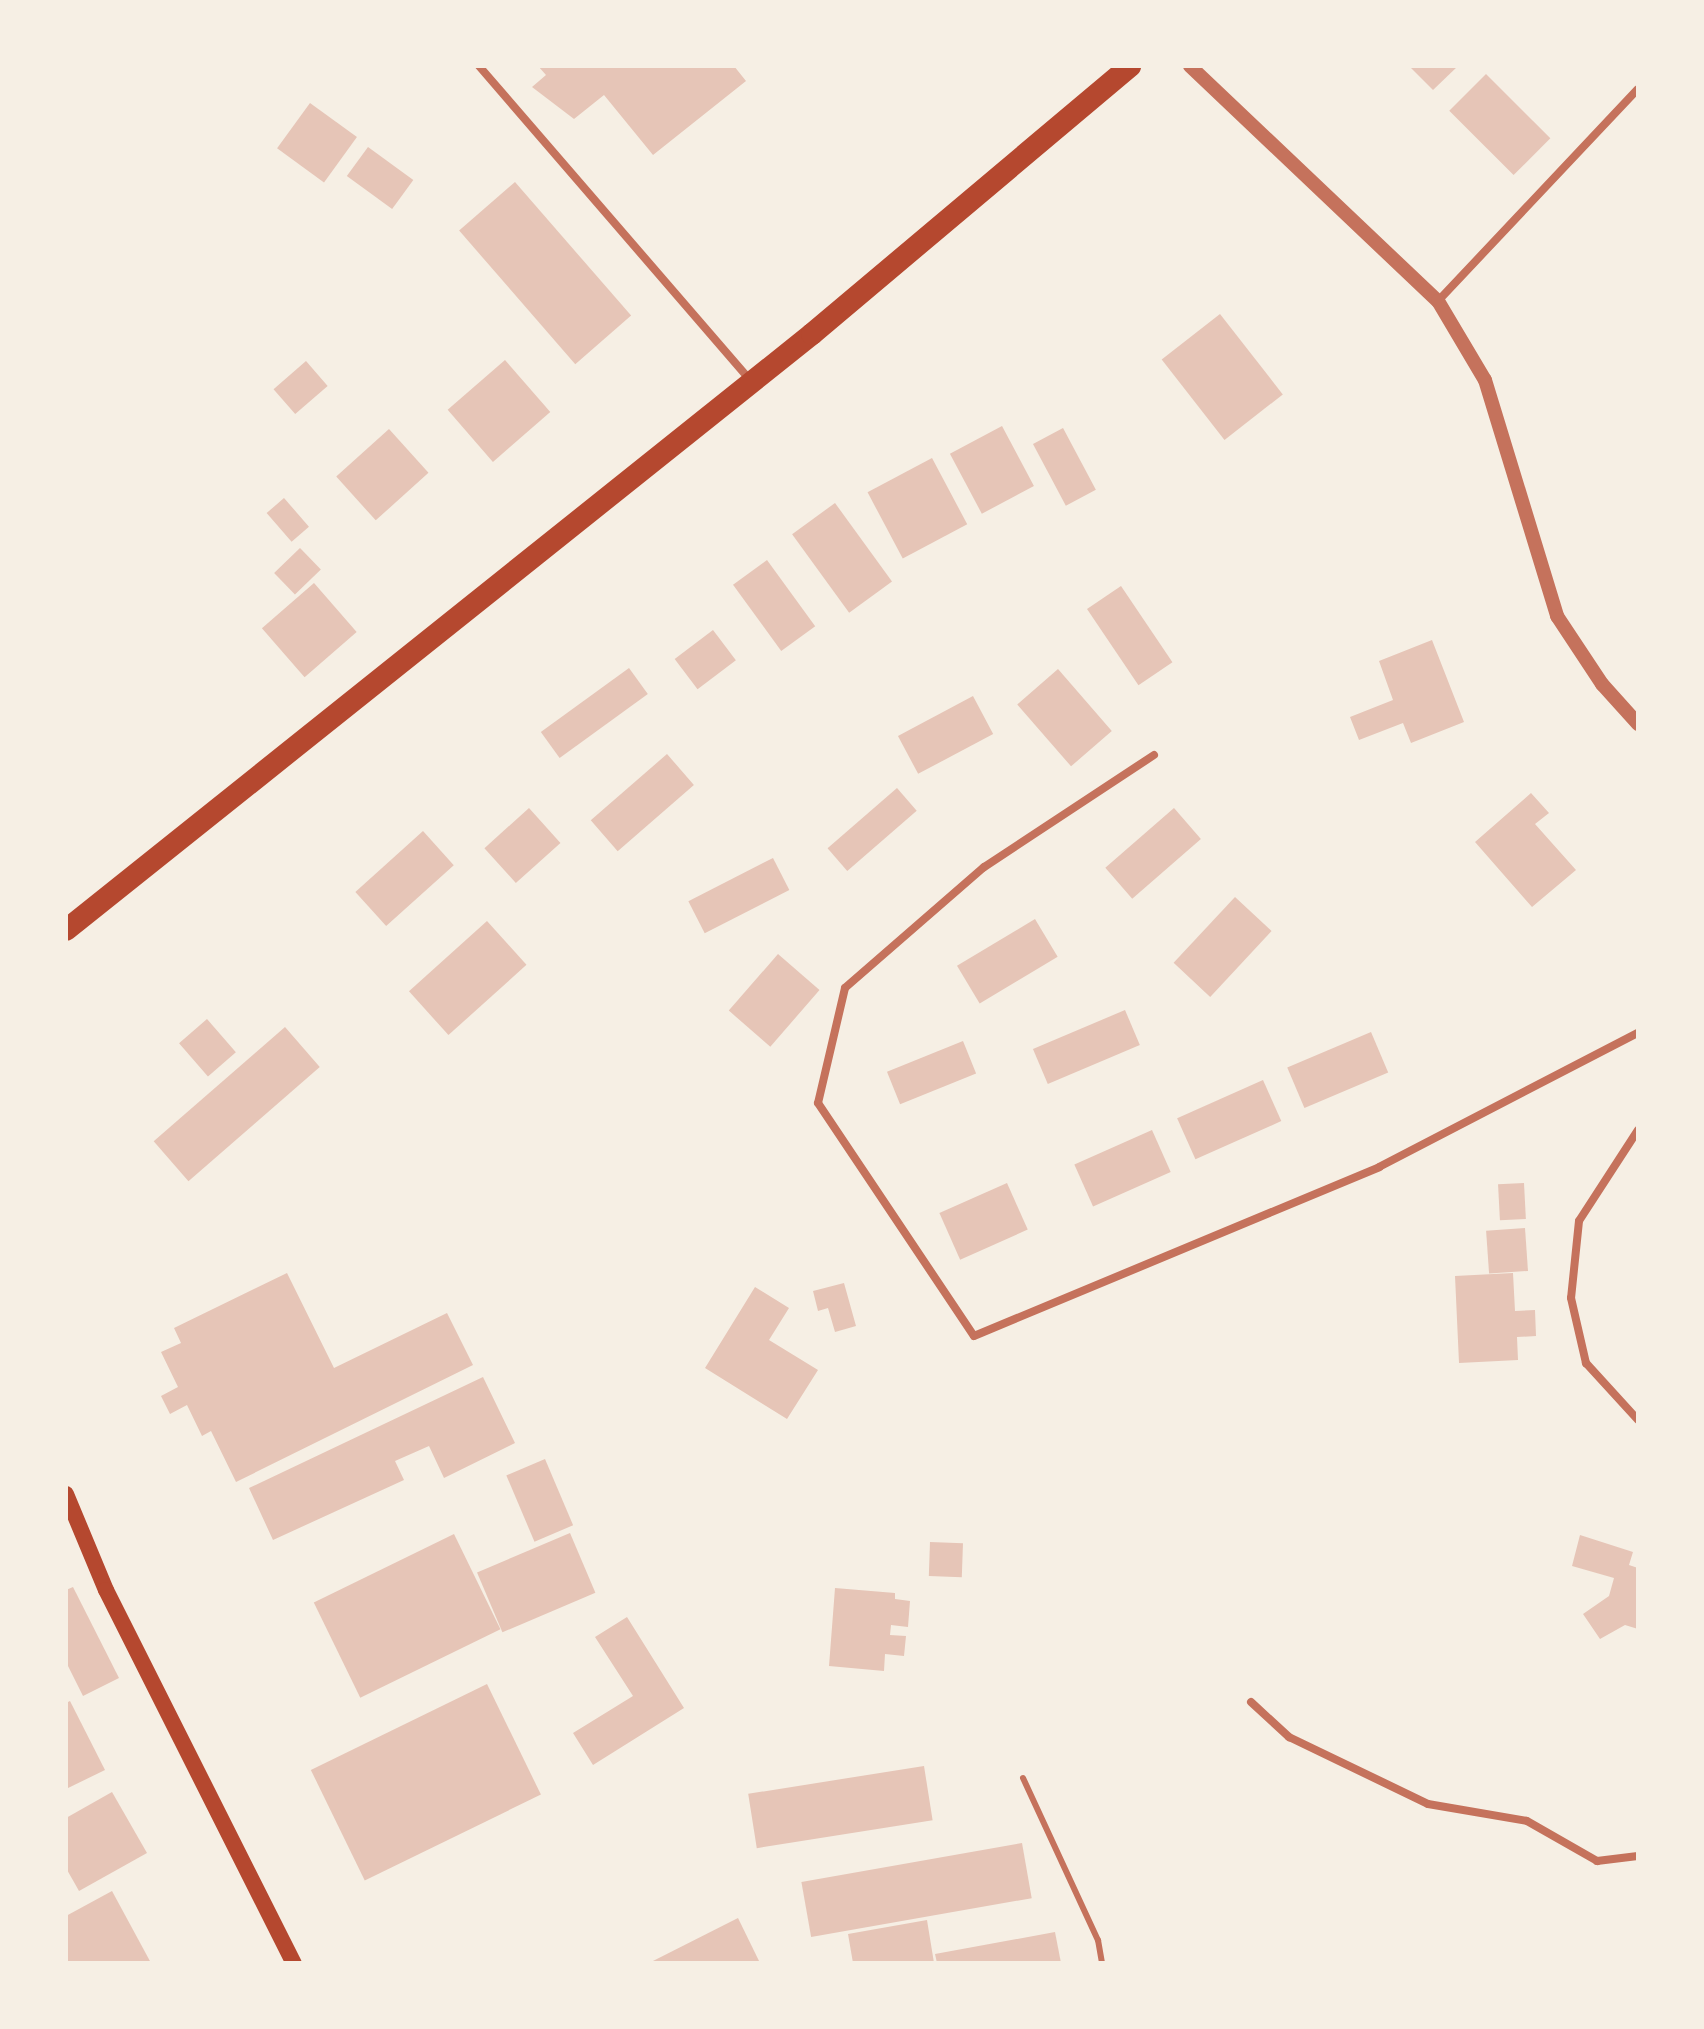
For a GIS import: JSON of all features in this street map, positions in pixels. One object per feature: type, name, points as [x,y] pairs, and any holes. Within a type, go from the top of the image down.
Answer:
[{"type":"highway","points":[[66,930],[752,383],[1130,66]]},
{"type":"main road","points":[[66,1494],[106,1590],[294,1963]]},
{"type":"street","points":[[479,66],[752,383]]},
{"type":"street","points":[[1190,66],[1438,301],[1485,380],[1557,616],[1602,684],[1638,724]]},
{"type":"street","points":[[1438,301],[1638,89]]},
{"type":"street","points":[[1154,755],[984,867],[845,988],[818,1103],[974,1336],[1379,1167],[1638,1033]]},
{"type":"street","points":[[1638,1130],[1579,1221],[1571,1298],[1586,1363],[1638,1420]]},
{"type":"street","points":[[1251,1702],[1289,1737],[1428,1804],[1527,1821],[1597,1861],[1638,1856]]},
{"type":"lane","points":[[1023,1778],[1098,1940],[1102,1963]]},
{"type":"building","points":[[538,66],[734,66],[746,81],[653,155],[604,95],[574,119],[532,87],[546,75]]},
{"type":"building","points":[[1409,66],[1458,66],[1433,90]]},
{"type":"building","points":[[1486,74],[1550,138],[1514,175],[1449,111]]},
{"type":"building","points":[[310,103],[357,137],[324,182],[277,148]]},
{"type":"building","points":[[368,147],[413,180],[392,209],[347,176]]},
{"type":"building","points":[[515,182],[631,316],[575,364],[459,231]]},
{"type":"building","points":[[1220,314],[1283,394],[1224,440],[1162,360]]},
{"type":"building","points":[[505,360],[550,412],[493,462],[448,410]]},
{"type":"building","points":[[306,361],[328,386],[295,414],[274,389]]},
{"type":"building","points":[[1002,426],[1034,486],[982,514],[950,454]]},
{"type":"building","points":[[1063,428],[1096,490],[1066,506],[1033,444]]},
{"type":"building","points":[[389,429],[428,473],[376,520],[336,477]]},
{"type":"building","points":[[932,458],[967,524],[903,558],[868,492]]},
{"type":"building","points":[[284,498],[309,527],[292,542],[267,513]]},
{"type":"building","points":[[835,503],[892,581],[849,613],[792,534]]},
{"type":"building","points":[[300,548],[321,570],[295,595],[274,573]]},
{"type":"building","points":[[767,560],[815,626],[781,651],[733,585]]},
{"type":"building","points":[[314,583],[357,632],[305,677],[262,628]]},
{"type":"building","points":[[1121,586],[1172,662],[1138,685],[1087,609]]},
{"type":"building","points":[[713,630],[736,660],[698,689],[675,659]]},
{"type":"building","points":[[1432,640],[1464,722],[1411,743],[1403,723],[1359,740],[1350,717],[1393,700],[1379,661]]},
{"type":"building","points":[[629,668],[648,694],[560,758],[541,732]]},
{"type":"building","points":[[1058,669],[1112,731],[1071,766],[1017,704]]},
{"type":"building","points":[[973,696],[993,734],[918,774],[898,736]]},
{"type":"building","points":[[667,754],[694,785],[618,851],[591,820]]},
{"type":"building","points":[[897,788],[917,811],[847,871],[828,848]]},
{"type":"building","points":[[1531,793],[1549,813],[1535,824],[1576,870],[1532,907],[1475,842]]},
{"type":"building","points":[[529,808],[560,843],[516,883],[484,848]]},
{"type":"building","points":[[1174,808],[1201,839],[1132,899],[1105,868]]},
{"type":"building","points":[[423,831],[454,865],[386,926],[355,892]]},
{"type":"building","points":[[773,858],[789,890],[705,933],[688,901]]},
{"type":"building","points":[[1235,897],[1272,931],[1210,997],[1174,963]]},
{"type":"building","points":[[1035,919],[1058,957],[980,1004],[957,966]]},
{"type":"building","points":[[487,921],[526,965],[448,1035],[409,991]]},
{"type":"building","points":[[778,954],[820,990],[770,1047],[729,1011]]},
{"type":"building","points":[[1125,1010],[1140,1045],[1048,1084],[1033,1049]]},
{"type":"building","points":[[207,1019],[236,1052],[208,1076],[179,1043]]},
{"type":"building","points":[[285,1027],[320,1067],[188,1181],[154,1141]]},
{"type":"building","points":[[1371,1032],[1388,1073],[1304,1108],[1287,1068]]},
{"type":"building","points":[[963,1041],[976,1073],[900,1104],[887,1072]]},
{"type":"building","points":[[1263,1080],[1281,1121],[1195,1159],[1177,1118]]},
{"type":"building","points":[[1152,1130],[1171,1172],[1093,1207],[1074,1165]]},
{"type":"building","points":[[1007,1183],[1028,1230],[960,1260],[939,1213]]},
{"type":"building","points":[[1524,1183],[1526,1219],[1500,1220],[1498,1184]]},
{"type":"building","points":[[1525,1228],[1528,1271],[1489,1274],[1486,1231]]},
{"type":"building","points":[[287,1273],[334,1368],[447,1313],[473,1365],[236,1482],[211,1431],[202,1436],[187,1405],[170,1414],[161,1396],[178,1387],[161,1352],[181,1343],[174,1328]]},
{"type":"building","points":[[1513,1273],[1515,1311],[1535,1310],[1536,1336],[1517,1337],[1518,1360],[1459,1363],[1455,1276]]},
{"type":"building","points":[[844,1283],[856,1326],[835,1332],[828,1308],[818,1311],[813,1291]]},
{"type":"building","points":[[755,1287],[789,1308],[769,1340],[818,1370],[787,1419],[705,1368]]},
{"type":"building","points":[[483,1377],[515,1443],[444,1478],[429,1446],[395,1461],[404,1480],[273,1540],[249,1488]]},
{"type":"building","points":[[545,1459],[573,1525],[534,1542],[506,1475]]},
{"type":"building","points":[[570,1533],[595,1593],[502,1632],[477,1572]]},
{"type":"building","points":[[454,1534],[500,1629],[360,1698],[314,1602]]},
{"type":"building","points":[[1580,1535],[1633,1552],[1629,1565],[1638,1568],[1638,1629],[1625,1625],[1600,1639],[1583,1614],[1609,1596],[1614,1578],[1572,1566]]},
{"type":"building","points":[[930,1542],[963,1543],[962,1577],[929,1576]]},
{"type":"building","points":[[73,1587],[119,1678],[83,1696],[66,1662],[66,1590]]},
{"type":"building","points":[[835,1588],[895,1593],[895,1599],[910,1601],[908,1627],[891,1625],[890,1635],[906,1636],[904,1656],[885,1654],[884,1671],[829,1666]]},
{"type":"building","points":[[627,1617],[684,1708],[593,1765],[573,1733],[633,1696],[595,1637]]},
{"type":"building","points":[[487,1684],[541,1795],[365,1880],[311,1770]]},
{"type":"building","points":[[70,1701],[105,1770],[66,1789],[66,1703]]},
{"type":"building","points":[[924,1766],[933,1820],[757,1848],[748,1794]]},
{"type":"building","points":[[112,1792],[147,1853],[79,1891],[66,1868],[66,1818]]},
{"type":"building","points":[[1022,1843],[1032,1898],[811,1937],[801,1882]]},
{"type":"building","points":[[112,1891],[151,1963],[66,1963],[66,1916]]},
{"type":"building","points":[[738,1918],[760,1963],[649,1963]]},
{"type":"building","points":[[927,1920],[934,1963],[853,1963],[848,1934]]},
{"type":"building","points":[[1055,1932],[1061,1963],[937,1963],[935,1954]]}]
